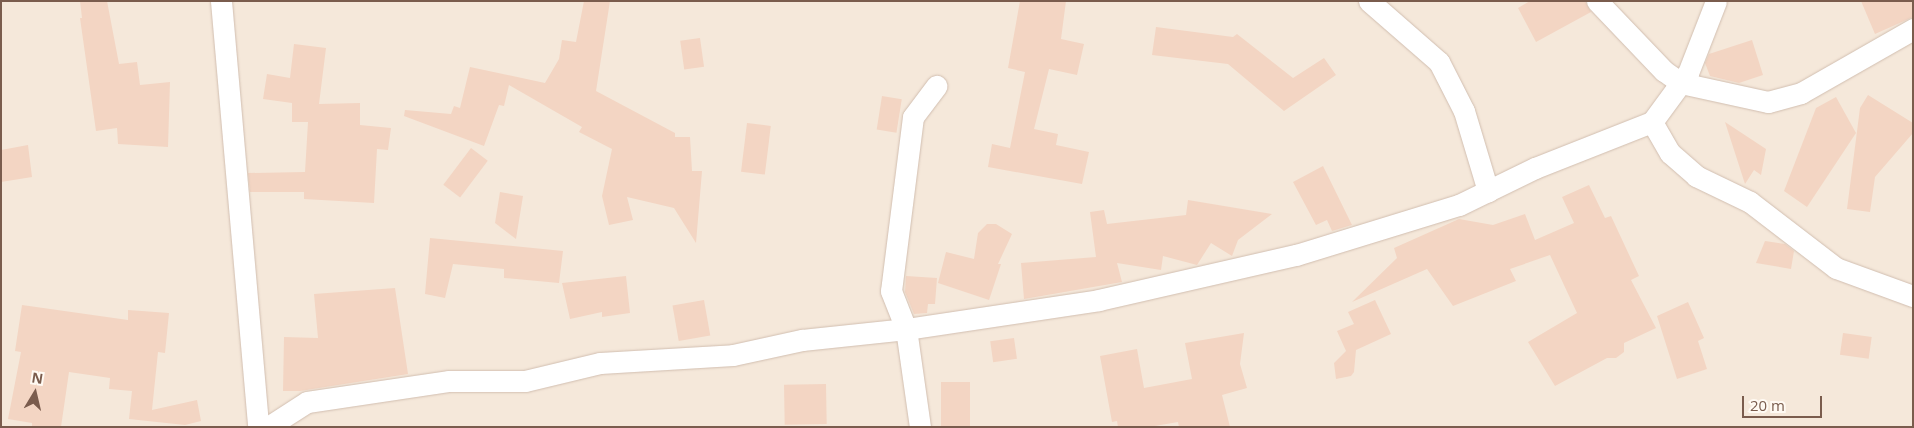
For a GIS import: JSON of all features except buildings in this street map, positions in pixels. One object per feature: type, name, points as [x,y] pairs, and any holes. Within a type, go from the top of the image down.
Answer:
[{"type":"street","points":[[221,1],[258,427]]},
{"type":"street","points":[[1369,1],[1439,62],[1464,111],[1488,191]]},
{"type":"street","points":[[1597,1],[1664,71],[1681,83],[1768,102],[1801,93],[1913,29]]},
{"type":"street","points":[[268,427],[307,402],[449,381],[525,381],[600,363],[733,355],[802,340],[906,329],[1099,300],[1296,255],[1459,205],[1535,168],[1652,122],[1681,83],[1716,1]]},
{"type":"street","points":[[920,427],[906,329],[891,292],[913,117],[936,86]]},
{"type":"street","points":[[1652,122],[1670,153],[1696,176],[1750,202],[1836,268],[1913,296]]},
{"type":"shaded area","points":[[1,1],[1913,1],[1913,427],[1,427]]}]
